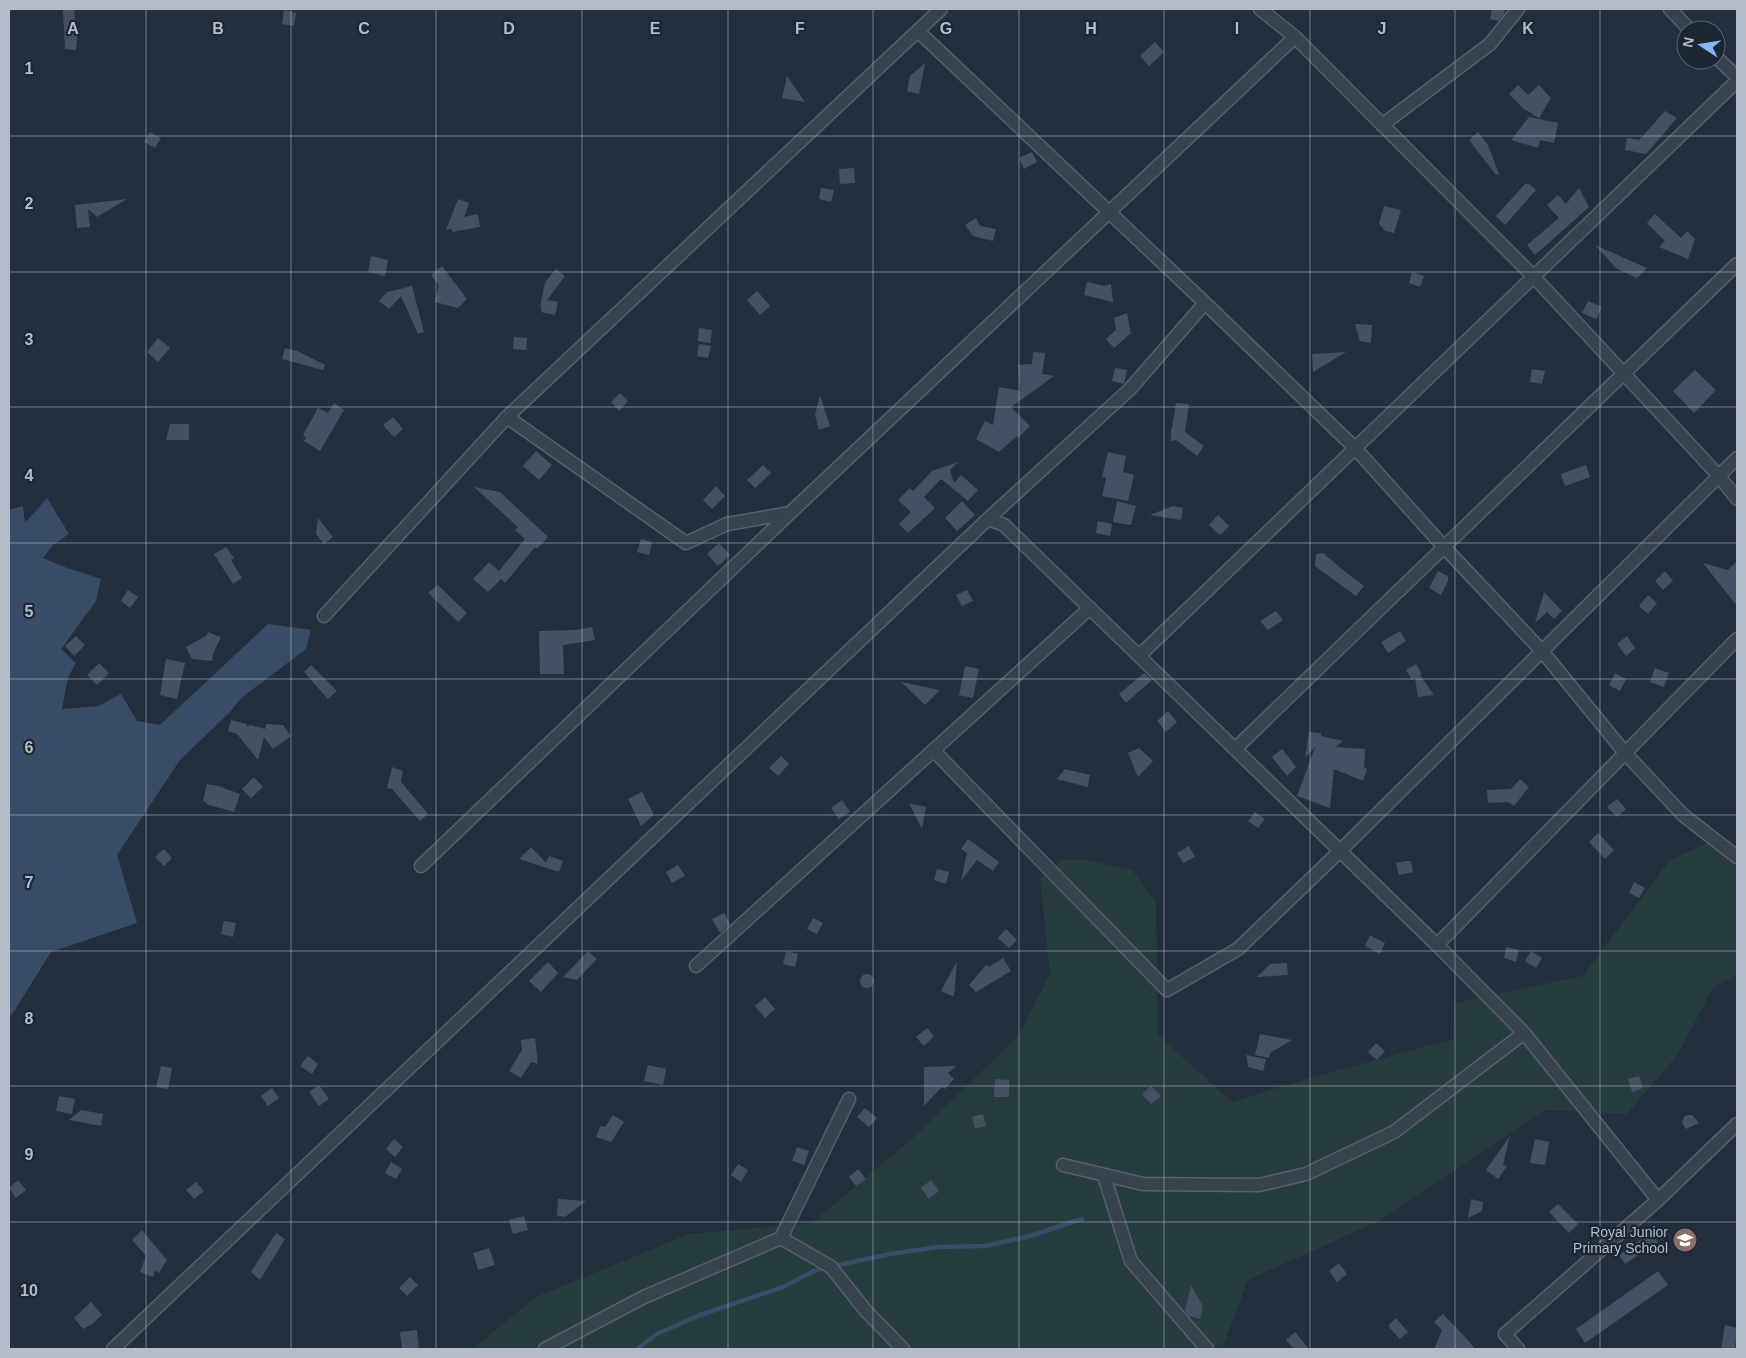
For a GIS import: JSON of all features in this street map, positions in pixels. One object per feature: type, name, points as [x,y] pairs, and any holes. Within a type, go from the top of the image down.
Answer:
[{"type":"street","points":[[324,616],[507,417],[941,9]]},
{"type":"street","points":[[1260,9],[1295,37],[1534,277],[1719,476],[1737,499]]},
{"type":"street","points":[[1382,125],[1490,44],[1518,9]]},
{"type":"street","points":[[1670,9],[1680,20]]},
{"type":"street","points":[[918,31],[1109,211],[1355,448],[1444,547],[1542,651],[1626,754],[1683,815],[1737,857]]},
{"type":"street","points":[[421,866],[790,512],[1295,37]]},
{"type":"street","points":[[1726,67],[1737,77]]},
{"type":"street","points":[[1139,656],[1737,81]]},
{"type":"street","points":[[1235,749],[1737,264]]},
{"type":"street","points":[[113,1349],[988,519],[1130,389],[1205,303]]},
{"type":"street","points":[[507,417],[686,543],[727,524],[790,512]]},
{"type":"street","points":[[933,750],[1167,990],[1238,949],[1340,851],[1737,458]]},
{"type":"street","points":[[988,519],[1004,525],[1437,945],[1524,1033],[1658,1200]]},
{"type":"street","points":[[696,966],[1090,608]]},
{"type":"street","points":[[1437,945],[1737,639]]},
{"type":"street","points":[[1063,1165],[1143,1184],[1259,1184],[1306,1174],[1394,1132],[1524,1033]]},
{"type":"street","points":[[545,1349],[644,1297],[782,1238],[849,1099]]},
{"type":"street","points":[[1518,1349],[1505,1334],[1658,1200],[1737,1124]]},
{"type":"street","points":[[1104,1176],[1131,1261],[1207,1349]]},
{"type":"street","points":[[782,1238],[831,1267],[866,1311],[902,1349]]},
{"type":"green space","points":[[1718,838],[1737,851],[1737,974],[1713,988],[1678,1054],[1627,1114],[1545,1110],[1379,1221],[1248,1280],[1222,1349],[472,1349],[536,1297],[689,1234],[812,1223],[913,1138],[1019,1035],[1050,974],[1040,879],[1061,860],[1086,860],[1132,870],[1156,902],[1158,1035],[1232,1102],[1300,1081],[1453,1039],[1454,1003],[1583,976],[1670,860]]},
{"type":"water","points":[[47,498],[69,534],[53,545],[43,558],[101,579],[96,601],[61,649],[76,663],[68,677],[62,709],[99,706],[121,694],[137,721],[160,725],[268,624],[311,630],[306,649],[241,698],[229,713],[180,760],[117,855],[137,923],[51,952],[13,1013],[9,1016],[9,510],[23,506],[25,523]]},
{"type":"building","points":[[74,9],[77,38],[76,50],[65,49],[63,10]]},
{"type":"building","points":[[1492,9],[1505,9],[1504,14],[1498,21],[1490,19]]},
{"type":"building","points":[[284,10],[296,13],[294,26],[282,24]]},
{"type":"building","points":[[1155,42],[1164,52],[1149,66],[1140,56]]},
{"type":"building","points":[[925,63],[919,94],[907,91],[910,76]]},
{"type":"building","points":[[787,76],[805,102],[782,98]]},
{"type":"building","points":[[1518,85],[1528,95],[1539,85],[1551,98],[1539,118],[1524,109],[1509,94]]},
{"type":"building","points":[[1665,111],[1677,118],[1646,154],[1625,150],[1627,138],[1639,140]]},
{"type":"building","points":[[1529,117],[1558,123],[1554,143],[1540,140],[1538,148],[1511,140]]},
{"type":"building","points":[[150,132],[161,138],[155,148],[144,142]]},
{"type":"building","points":[[1478,132],[1488,145],[1499,174],[1496,175],[1469,140]]},
{"type":"building","points":[[1032,152],[1037,162],[1024,169],[1019,158]]},
{"type":"building","points":[[854,168],[855,183],[840,184],[839,169]]},
{"type":"building","points":[[1525,184],[1529,184],[1536,190],[1505,225],[1496,216]]},
{"type":"building","points":[[821,188],[834,190],[831,202],[819,199]]},
{"type":"building","points":[[1579,188],[1589,207],[1535,255],[1527,245],[1559,218],[1547,205],[1558,195],[1566,204]]},
{"type":"building","points":[[127,199],[97,217],[88,209],[90,227],[77,228],[75,205]]},
{"type":"building","points":[[458,199],[469,203],[464,217],[478,214],[480,227],[452,232],[452,229],[446,230]]},
{"type":"building","points":[[1384,206],[1401,210],[1394,233],[1385,231],[1379,224]]},
{"type":"building","points":[[1655,214],[1681,238],[1687,231],[1695,239],[1688,259],[1659,247],[1665,241],[1647,223]]},
{"type":"building","points":[[976,218],[980,226],[996,229],[993,241],[973,236],[965,225]]},
{"type":"building","points":[[1595,245],[1647,268],[1637,278],[1617,269]]},
{"type":"building","points":[[371,256],[388,260],[385,276],[368,272]]},
{"type":"building","points":[[442,266],[467,299],[458,308],[435,302],[439,285],[431,275]]},
{"type":"building","points":[[556,269],[565,276],[547,300],[558,302],[555,315],[541,312],[542,306],[540,308],[545,282]]},
{"type":"building","points":[[1412,272],[1424,276],[1420,287],[1409,283]]},
{"type":"building","points":[[1087,282],[1104,286],[1111,284],[1113,302],[1084,295]]},
{"type":"building","points":[[412,286],[424,332],[418,334],[401,296],[389,309],[379,301],[387,292]]},
{"type":"building","points":[[757,291],[770,306],[760,315],[747,300]]},
{"type":"building","points":[[1588,301],[1602,307],[1596,319],[1582,313]]},
{"type":"building","points":[[1127,313],[1131,333],[1114,348],[1106,339],[1116,330],[1114,318]]},
{"type":"building","points":[[1355,324],[1372,325],[1371,343],[1360,341]]},
{"type":"building","points":[[699,328],[712,330],[710,343],[698,341]]},
{"type":"building","points":[[514,337],[527,338],[526,350],[513,349]]},
{"type":"building","points":[[158,338],[170,348],[158,362],[147,352]]},
{"type":"building","points":[[699,344],[711,346],[708,358],[697,356]]},
{"type":"building","points":[[285,348],[297,351],[325,365],[323,370],[282,359]]},
{"type":"building","points":[[1033,352],[1045,353],[1042,374],[1054,376],[1011,407],[1030,426],[999,452],[976,439],[985,421],[993,425],[999,387],[1020,391],[1018,365],[1032,364]]},
{"type":"building","points":[[1346,352],[1313,372],[1312,354]]},
{"type":"building","points":[[1115,368],[1127,370],[1124,384],[1112,381]]},
{"type":"building","points":[[1532,369],[1545,371],[1542,384],[1530,382]]},
{"type":"building","points":[[1695,370],[1716,390],[1694,413],[1673,391]]},
{"type":"building","points":[[620,393],[628,401],[619,411],[611,402]]},
{"type":"building","points":[[820,395],[830,426],[819,430],[815,415]]},
{"type":"building","points":[[334,403],[344,410],[320,451],[304,441],[306,438],[303,435],[318,408],[328,413]]},
{"type":"building","points":[[1176,403],[1189,404],[1185,432],[1204,446],[1197,456],[1176,440],[1171,441],[1171,429]]},
{"type":"building","points":[[393,417],[403,429],[394,437],[383,425]]},
{"type":"building","points":[[170,424],[189,424],[189,440],[166,440]]},
{"type":"building","points":[[536,451],[552,465],[539,480],[523,466]]},
{"type":"building","points":[[1108,452],[1126,456],[1123,472],[1134,475],[1128,501],[1102,496],[1106,478],[1102,477]]},
{"type":"building","points":[[958,462],[950,470],[954,483],[961,475],[978,490],[968,501],[941,479],[924,497],[935,508],[908,533],[899,524],[911,512],[898,500],[910,488],[913,491],[932,471]]},
{"type":"building","points":[[763,465],[771,473],[755,488],[747,480]]},
{"type":"building","points":[[1586,465],[1590,477],[1565,486],[1561,474]]},
{"type":"building","points":[[716,486],[725,496],[712,509],[703,500]]},
{"type":"building","points":[[474,487],[500,492],[548,537],[537,549],[535,547],[505,583],[501,579],[488,592],[473,579],[489,562],[499,571],[525,539],[515,530],[518,527]]},
{"type":"building","points":[[962,501],[975,515],[957,531],[945,518]]},
{"type":"building","points":[[1117,501],[1136,506],[1131,525],[1113,522]]},
{"type":"building","points":[[1173,506],[1183,508],[1181,520],[1150,515]]},
{"type":"building","points":[[1218,515],[1229,526],[1220,535],[1209,525]]},
{"type":"building","points":[[318,518],[333,537],[324,544],[316,534]]},
{"type":"building","points":[[1098,521],[1112,524],[1110,536],[1096,533]]},
{"type":"building","points":[[641,539],[652,542],[649,555],[637,552]]},
{"type":"building","points":[[719,543],[730,555],[718,566],[707,554]]},
{"type":"building","points":[[226,547],[234,558],[231,560],[242,578],[233,584],[214,554]]},
{"type":"building","points":[[1323,553],[1364,586],[1356,596],[1315,566],[1316,554]]},
{"type":"building","points":[[1737,561],[1737,606],[1703,563],[1728,570]]},
{"type":"building","points":[[1438,571],[1448,576],[1448,581],[1441,595],[1429,588]]},
{"type":"building","points":[[1665,571],[1673,581],[1663,590],[1655,581]]},
{"type":"building","points":[[438,585],[467,613],[458,622],[428,593]]},
{"type":"building","points":[[128,590],[138,597],[130,608],[121,601]]},
{"type":"building","points":[[967,590],[973,601],[962,606],[956,595]]},
{"type":"building","points":[[1544,592],[1562,611],[1554,619],[1547,612],[1535,623]]},
{"type":"building","points":[[1648,595],[1657,603],[1648,614],[1639,606]]},
{"type":"building","points":[[1276,611],[1283,620],[1268,630],[1260,621]]},
{"type":"building","points":[[592,627],[595,640],[563,645],[564,674],[540,674],[539,631],[575,630]]},
{"type":"building","points":[[1400,631],[1406,641],[1388,653],[1381,642]]},
{"type":"building","points":[[208,632],[221,637],[213,654],[212,661],[192,659],[186,647],[206,636]]},
{"type":"building","points":[[76,636],[85,645],[74,656],[65,646]]},
{"type":"building","points":[[1627,636],[1635,648],[1626,656],[1617,644]]},
{"type":"building","points":[[166,659],[185,663],[177,699],[160,695]]},
{"type":"building","points":[[99,663],[109,673],[97,685],[87,675]]},
{"type":"building","points":[[1416,664],[1422,674],[1420,675],[1434,695],[1418,697],[1415,678],[1412,680],[1406,670]]},
{"type":"building","points":[[311,665],[337,691],[328,699],[304,672]]},
{"type":"building","points":[[965,666],[979,669],[973,698],[959,695]]},
{"type":"building","points":[[1655,668],[1669,673],[1664,687],[1650,682]]},
{"type":"building","points":[[1144,673],[1152,680],[1126,703],[1119,694]]},
{"type":"building","points":[[1615,673],[1626,679],[1620,691],[1609,685]]},
{"type":"building","points":[[901,682],[940,690],[925,705]]},
{"type":"building","points":[[1168,711],[1177,722],[1166,732],[1157,721]]},
{"type":"building","points":[[231,720],[247,724],[247,727],[250,725],[265,729],[266,724],[283,725],[291,736],[273,749],[264,737],[258,760],[237,734],[228,731]]},
{"type":"building","points":[[1309,732],[1321,733],[1321,736],[1343,741],[1335,747],[1365,749],[1364,768],[1367,769],[1363,781],[1334,769],[1330,808],[1297,796],[1315,747],[1305,758]]},
{"type":"building","points":[[1139,748],[1153,761],[1138,777],[1128,753]]},
{"type":"building","points":[[1282,749],[1296,767],[1287,776],[1272,757]]},
{"type":"building","points":[[781,756],[789,764],[778,776],[769,768]]},
{"type":"building","points":[[392,767],[403,771],[401,782],[428,814],[420,821],[392,789],[387,788]]},
{"type":"building","points":[[1065,769],[1090,775],[1088,787],[1057,779]]},
{"type":"building","points":[[254,777],[263,787],[251,798],[242,789]]},
{"type":"building","points":[[1520,779],[1529,787],[1514,806],[1508,802],[1488,803],[1487,790],[1511,789]]},
{"type":"building","points":[[207,784],[240,794],[234,812],[206,804],[203,801]]},
{"type":"building","points":[[642,792],[654,815],[641,826],[628,799]]},
{"type":"building","points":[[1617,799],[1626,809],[1617,817],[1607,807]]},
{"type":"building","points":[[842,800],[850,812],[839,819],[831,808]]},
{"type":"building","points":[[909,803],[926,807],[922,829]]},
{"type":"building","points":[[1255,812],[1265,819],[1258,828],[1248,821]]},
{"type":"building","points":[[1598,833],[1614,850],[1605,859],[1589,842]]},
{"type":"building","points":[[968,839],[999,862],[993,871],[977,860],[961,881],[967,853],[961,849]]},
{"type":"building","points":[[1189,846],[1195,857],[1183,863],[1177,853]]},
{"type":"building","points":[[531,847],[546,863],[549,856],[563,861],[559,872],[519,859]]},
{"type":"building","points":[[164,849],[172,858],[164,866],[155,857]]},
{"type":"building","points":[[1411,861],[1413,872],[1399,875],[1396,863]]},
{"type":"building","points":[[678,865],[685,876],[672,883],[666,872]]},
{"type":"building","points":[[937,869],[949,872],[946,884],[934,880]]},
{"type":"building","points":[[1634,882],[1645,888],[1639,898],[1629,893]]},
{"type":"building","points":[[724,913],[730,924],[720,933],[712,919]]},
{"type":"building","points":[[813,918],[823,923],[817,934],[807,929]]},
{"type":"building","points":[[224,921],[236,923],[233,937],[221,934]]},
{"type":"building","points":[[1006,929],[1017,940],[1009,948],[998,938]]},
{"type":"building","points":[[1370,935],[1385,943],[1380,954],[1365,946]]},
{"type":"building","points":[[1506,947],[1519,950],[1516,962],[1504,958]]},
{"type":"building","points":[[588,951],[597,959],[577,980],[563,977]]},
{"type":"building","points":[[786,951],[798,954],[795,967],[783,964]]},
{"type":"building","points":[[1531,951],[1542,958],[1536,968],[1525,961]]},
{"type":"building","points":[[1003,958],[1011,971],[976,992],[969,985],[986,965],[989,967]]},
{"type":"building","points":[[957,961],[954,997],[941,991]]},
{"type":"building","points":[[548,962],[558,973],[541,992],[529,981]]},
{"type":"building","points":[[1287,963],[1288,975],[1257,977],[1270,964]]},
{"type":"building","points":[[867,974],[872,976],[874,981],[872,986],[867,988],[862,986],[860,981],[862,976]]},
{"type":"building","points":[[765,997],[775,1009],[765,1018],[755,1006]]},
{"type":"building","points":[[927,1028],[934,1036],[924,1046],[916,1037]]},
{"type":"building","points":[[1260,1034],[1292,1040],[1270,1053],[1269,1058],[1255,1055]]},
{"type":"building","points":[[535,1038],[538,1064],[531,1062],[521,1078],[509,1071],[522,1050],[521,1040]]},
{"type":"building","points":[[1376,1043],[1385,1051],[1377,1060],[1368,1052]]},
{"type":"building","points":[[1246,1055],[1266,1059],[1263,1071],[1248,1067]]},
{"type":"building","points":[[308,1056],[318,1064],[312,1074],[300,1066]]},
{"type":"building","points":[[648,1065],[666,1069],[663,1085],[644,1081]]},
{"type":"building","points":[[161,1066],[172,1068],[168,1089],[156,1087]]},
{"type":"building","points":[[956,1066],[948,1073],[954,1079],[945,1089],[942,1087],[924,1106],[924,1067]]},
{"type":"building","points":[[1639,1076],[1643,1088],[1632,1092],[1628,1079]]},
{"type":"building","points":[[995,1079],[1009,1080],[1009,1097],[994,1097]]},
{"type":"building","points":[[319,1085],[329,1099],[319,1106],[309,1092]]},
{"type":"building","points":[[1151,1086],[1161,1096],[1151,1104],[1142,1094]]},
{"type":"building","points":[[272,1088],[279,1098],[268,1106],[261,1096]]},
{"type":"building","points":[[59,1096],[75,1099],[72,1114],[56,1111]]},
{"type":"building","points":[[865,1108],[877,1118],[869,1127],[857,1117]]},
{"type":"building","points":[[81,1110],[103,1114],[101,1126],[69,1120]]},
{"type":"building","points":[[983,1114],[986,1126],[975,1129],[972,1117]]},
{"type":"building","points":[[613,1115],[624,1122],[611,1142],[596,1137],[600,1126],[605,1127]]},
{"type":"building","points":[[1687,1115],[1692,1115],[1699,1123],[1686,1129],[1682,1122]]},
{"type":"building","points":[[1510,1136],[1503,1165],[1507,1166],[1498,1179],[1486,1170]]},
{"type":"building","points":[[394,1139],[403,1147],[395,1157],[386,1149]]},
{"type":"building","points":[[1535,1139],[1549,1142],[1545,1165],[1530,1163]]},
{"type":"building","points":[[797,1147],[809,1151],[804,1165],[792,1161]]},
{"type":"building","points":[[391,1162],[402,1169],[396,1179],[385,1173]]},
{"type":"building","points":[[738,1164],[748,1170],[741,1182],[731,1175]]},
{"type":"building","points":[[858,1169],[866,1179],[856,1186],[849,1177]]},
{"type":"building","points":[[18,1180],[26,1190],[16,1198],[9,1188]]},
{"type":"building","points":[[931,1180],[939,1191],[929,1199],[921,1188]]},
{"type":"building","points":[[196,1182],[204,1191],[194,1199],[186,1190]]},
{"type":"building","points":[[558,1199],[586,1201],[565,1217],[557,1216]]},
{"type":"building","points":[[1471,1199],[1483,1202],[1482,1211],[1468,1218]]},
{"type":"building","points":[[1558,1204],[1578,1224],[1569,1233],[1549,1212]]},
{"type":"building","points":[[524,1216],[528,1230],[513,1234],[509,1220]]},
{"type":"building","points":[[142,1230],[167,1260],[159,1273],[155,1270],[153,1277],[140,1272],[146,1256],[132,1240]]},
{"type":"building","points":[[1651,1232],[1658,1242],[1625,1264],[1619,1255]]},
{"type":"building","points":[[276,1233],[285,1239],[260,1280],[251,1272]]},
{"type":"building","points":[[489,1248],[495,1265],[478,1270],[473,1253]]},
{"type":"building","points":[[1339,1263],[1347,1274],[1337,1282],[1329,1271]]},
{"type":"building","points":[[1658,1271],[1668,1285],[1585,1343],[1576,1329]]},
{"type":"building","points":[[410,1277],[418,1285],[407,1296],[399,1288]]},
{"type":"building","points":[[1191,1285],[1203,1306],[1200,1319],[1189,1316],[1185,1311]]},
{"type":"building","points":[[91,1302],[102,1315],[83,1329],[74,1318]]},
{"type":"building","points":[[1443,1314],[1475,1349],[1434,1349],[1442,1330],[1434,1322]]},
{"type":"building","points":[[1396,1318],[1408,1332],[1400,1339],[1388,1326]]},
{"type":"building","points":[[1725,1325],[1737,1328],[1735,1349],[1721,1349]]},
{"type":"building","points":[[417,1330],[419,1348],[402,1349],[400,1332]]},
{"type":"building","points":[[1295,1332],[1309,1349],[1294,1349],[1286,1340]]},
{"type":"waterway","points":[[834,1266],[890,1254],[938,1247],[985,1246],[1030,1236],[1082,1219]]},
{"type":"waterway","points":[[637,1349],[657,1334],[700,1315],[783,1287],[814,1271],[826,1268]]},
{"type":"place","name":"Royal Junior Primary School","points":[[1685,1240]]}]
